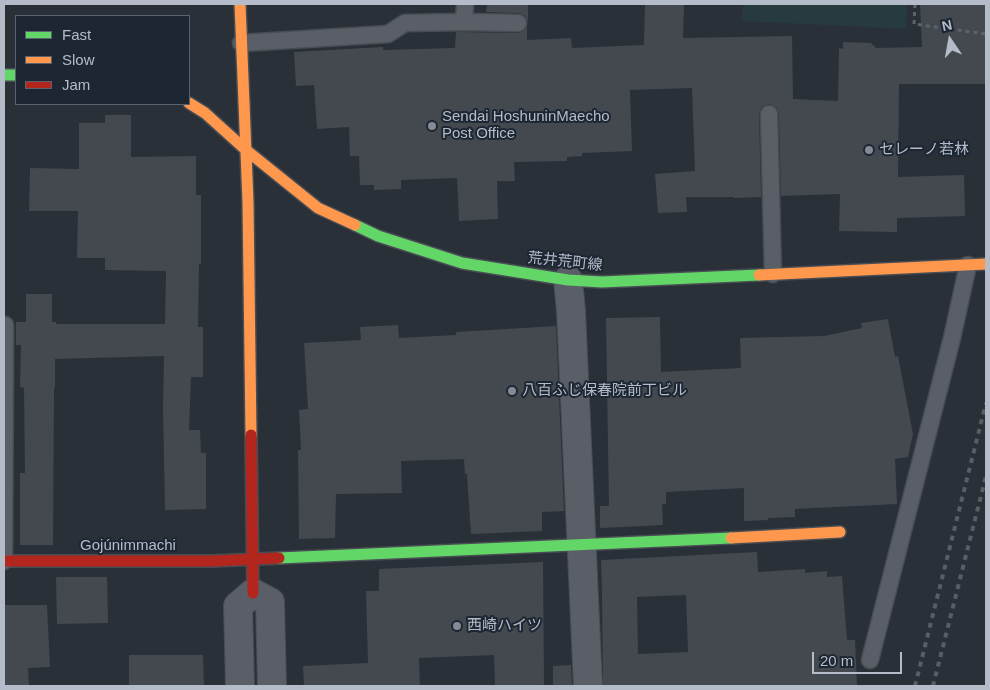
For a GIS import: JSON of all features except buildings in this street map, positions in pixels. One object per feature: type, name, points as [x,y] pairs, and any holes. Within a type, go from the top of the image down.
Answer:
[{"type":"street","points":[[240,4],[249,279],[253,593]]},
{"type":"street","name":"荒井荒町線","points":[[190,104],[318,208],[378,236],[462,263],[568,280],[602,282],[986,264]]},
{"type":"street","points":[[568,280],[588,686]]},
{"type":"street","name":"Gojúnimmachi","points":[[4,561],[213,561],[582,546],[840,532]]},
{"type":"street","points":[[240,686],[238,606],[253,593]]},
{"type":"street","points":[[253,593],[270,602],[272,686]]},
{"type":"lane","points":[[464,22],[465,4]]},
{"type":"lane","points":[[241,43],[388,34],[404,23],[518,23]]},
{"type":"lane","points":[[769,114],[773,274]]},
{"type":"lane","points":[[870,660],[952,338],[968,265]]},
{"type":"lane","points":[[4,561],[5,325]]},
{"type":"path","points":[[915,4],[914,24],[986,34]]},
{"type":"green space","points":[[743,4],[907,4],[906,29],[742,21]]},
{"type":"railway","points":[[915,686],[986,403]]},
{"type":"railway","points":[[933,686],[986,476]]},
{"type":"traffic: fast","points":[[4,75],[15,75]]},
{"type":"traffic: fast","points":[[355,225],[378,236],[462,263],[568,280],[602,282],[759,275]]},
{"type":"traffic: fast","points":[[279,558],[731,538]]},
{"type":"traffic: slow","points":[[240,4],[248,202],[251,435]]},
{"type":"traffic: slow","points":[[190,104],[205,113],[246,150],[318,208],[355,225]]},
{"type":"traffic: slow","points":[[759,275],[986,264]]},
{"type":"traffic: slow","points":[[731,538],[840,532]]},
{"type":"traffic: jam","points":[[251,435],[253,593]]},
{"type":"traffic: jam","points":[[4,561],[213,561],[279,558]]},
{"type":"place","name":"Sendai HoshuninMaecho Post Office","points":[[432,126]]},
{"type":"place","name":"セレーノ若林","points":[[869,150]]},
{"type":"place","name":"八百ふじ保春院前丁ビル","points":[[512,391]]},
{"type":"place","name":"西崎ハイツ","points":[[457,626]]}]
